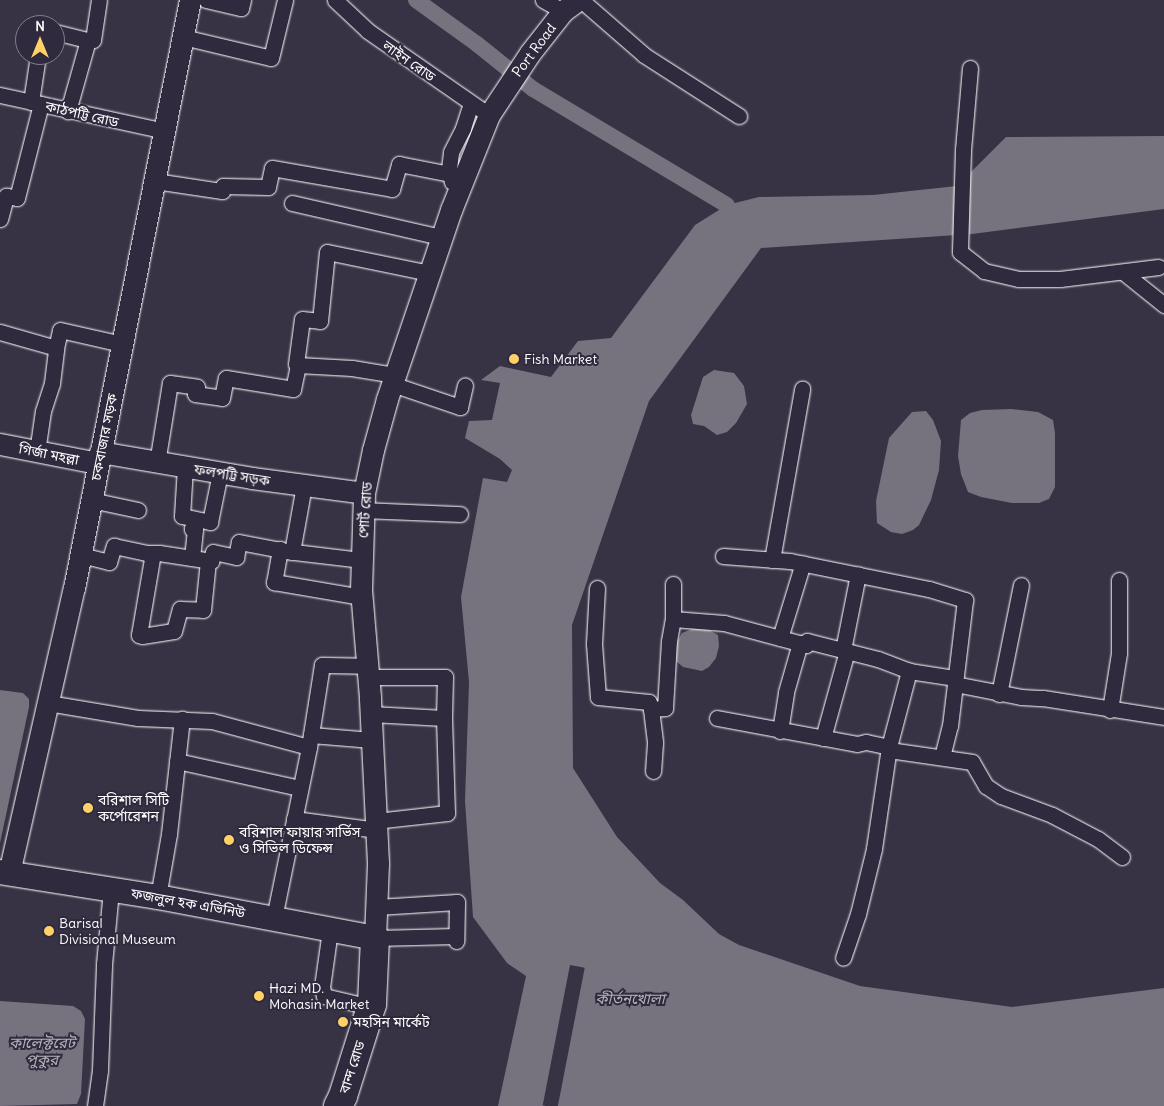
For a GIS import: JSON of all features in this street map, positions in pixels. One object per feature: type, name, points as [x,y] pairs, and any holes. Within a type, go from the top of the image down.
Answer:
[{"type":"highway","name":"বান্দ রোড","points":[[338,1106],[343,1096],[371,1007],[375,938]]},
{"type":"main road","name":"চকবাজার সড়ক","points":[[4,872],[48,703],[81,555],[190,0]]},
{"type":"main road","name":"Port Road","points":[[492,109],[530,54],[574,4]]},
{"type":"main road","name":"পোর্ট রোড","points":[[375,938],[377,907],[376,825],[371,714],[362,597],[364,502],[373,450],[394,379],[456,195],[492,109]]},
{"type":"main road","name":"গির্জা মহল্লা","points":[[0,444],[37,452],[99,458]]},
{"type":"main road","name":"ফলপট্টি সড়ক","points":[[99,458],[157,463],[304,485],[364,502]]},
{"type":"main road","name":"ফজলুল হক এভিনিউ","points":[[4,872],[158,897],[375,938]]},
{"type":"street","points":[[65,34],[93,40],[99,0]]},
{"type":"street","points":[[206,0],[241,8],[243,0]]},
{"type":"street","points":[[183,37],[271,58],[284,0]]},
{"type":"street","name":"লাইন রোড","points":[[335,0],[368,31],[471,103],[492,109]]},
{"type":"street","points":[[543,0],[574,4],[644,55],[739,116]]},
{"type":"street","points":[[68,111],[88,40]]},
{"type":"street","points":[[0,219],[6,196],[17,198],[36,103],[38,65]]},
{"type":"street","points":[[970,68],[962,150],[960,252],[984,271],[1019,279],[1060,280],[1158,267]]},
{"type":"street","name":"কাঠপট্টি রোড","points":[[0,95],[164,131]]},
{"type":"street","points":[[456,195],[448,169],[451,152],[463,128],[471,103]]},
{"type":"street","points":[[155,181],[222,191],[223,186],[268,187],[272,168],[392,189],[399,164],[450,174]]},
{"type":"street","points":[[292,203],[441,237]]},
{"type":"street","points":[[157,463],[170,383],[197,387],[196,394],[222,398],[226,378],[293,389],[298,365],[296,364],[302,319],[320,321],[326,252],[429,273]]},
{"type":"street","points":[[1123,272],[1164,305]]},
{"type":"street","points":[[37,452],[44,411],[52,383],[60,330],[122,344]]},
{"type":"street","points":[[0,332],[56,348]]},
{"type":"street","points":[[298,365],[352,368],[394,379],[460,406],[465,386]]},
{"type":"street","points":[[772,560],[802,389]]},
{"type":"street","points":[[185,468],[182,516],[210,522],[220,473]]},
{"type":"street","points":[[304,485],[286,550],[274,582],[362,597]]},
{"type":"street","points":[[91,500],[138,510]]},
{"type":"street","points":[[364,502],[460,514]]},
{"type":"street","points":[[192,558],[196,529],[192,529],[194,519]]},
{"type":"street","points":[[81,555],[109,562],[114,546],[211,562],[214,552],[236,558],[239,542],[362,560]]},
{"type":"street","points":[[153,553],[139,635],[142,636],[174,631],[180,609],[203,610],[208,561]]},
{"type":"street","points":[[723,556],[803,563],[929,588],[965,600],[950,726],[942,757]]},
{"type":"street","points":[[780,638],[803,563]]},
{"type":"street","points":[[823,738],[845,651],[858,574]]},
{"type":"street","points":[[1110,710],[1119,654],[1119,580]]},
{"type":"street","points":[[651,709],[665,708],[669,640],[673,619],[673,584]]},
{"type":"street","points":[[999,694],[1021,585]]},
{"type":"street","points":[[597,588],[594,644],[598,697],[650,702],[655,743],[653,771]]},
{"type":"street","points":[[673,619],[724,623],[806,645],[807,641],[909,671],[955,681],[999,694],[1164,716]]},
{"type":"street","points":[[780,731],[786,692],[800,643]]},
{"type":"street","points":[[274,918],[294,818],[300,788],[310,741],[322,665],[368,672],[445,677],[444,718],[447,813],[376,825],[294,818]]},
{"type":"street","points":[[843,958],[858,914],[874,849],[889,748],[909,671]]},
{"type":"street","points":[[48,703],[138,718],[212,721],[310,741],[372,740]]},
{"type":"street","points":[[371,714],[444,718]]},
{"type":"street","points":[[717,718],[780,731],[972,762],[986,786],[1001,796],[1052,815],[1098,839],[1122,857]]},
{"type":"street","points":[[158,897],[169,834],[182,719]]},
{"type":"street","points":[[178,761],[300,788]]},
{"type":"street","points":[[96,1106],[100,1070],[104,964],[111,890]]},
{"type":"street","points":[[375,938],[456,938],[457,902],[377,907]]},
{"type":"street","points":[[330,930],[322,987],[324,996],[371,1007]]},
{"type":"water","name":"কীর্তনখোলা","points":[[1164,136],[1164,209],[972,234],[761,248],[649,401],[572,625],[573,768],[617,837],[660,883],[683,900],[719,934],[739,945],[860,986],[1012,1007],[1164,988],[1164,1106],[498,1106],[526,976],[507,963],[473,917],[465,801],[469,682],[461,597],[483,478],[507,482],[512,470],[500,459],[465,438],[469,421],[492,420],[500,383],[481,380],[500,366],[551,377],[578,341],[611,338],[695,225],[727,205],[759,197],[873,195],[957,186],[1006,137]]},
{"type":"water","points":[[714,370],[734,373],[744,386],[747,404],[736,423],[727,432],[717,435],[704,426],[693,424],[691,415],[703,377]]},
{"type":"water","points":[[1011,409],[1038,412],[1053,420],[1055,433],[1055,487],[1049,499],[1039,503],[1012,503],[981,497],[968,492],[961,474],[958,456],[961,420],[970,413],[982,410]]},
{"type":"water","points":[[926,411],[933,420],[941,441],[939,470],[931,500],[919,525],[913,530],[902,534],[891,532],[877,523],[876,501],[889,438],[912,412]]},
{"type":"water","points":[[697,627],[718,635],[719,646],[716,658],[709,667],[702,671],[683,667],[677,662],[674,654],[674,648],[682,633]]},
{"type":"water","points":[[0,690],[23,693],[29,699],[29,707],[0,843]]},
{"type":"water","name":"কালেক্টরেট পুকুর","points":[[0,1001],[73,1006],[81,1011],[85,1019],[81,1094],[77,1104],[0,1106]]},
{"type":"pier","points":[[570,965],[585,968],[558,1106],[543,1105]]},
{"type":"waterway","points":[[416,0],[477,44],[533,89],[727,205]]},
{"type":"place","name":"Fish Market","points":[[514,359]]},
{"type":"place","name":"বরিশাল সিটি কর্পোরেশন","points":[[88,808]]},
{"type":"place","name":"বরিশাল ফায়ার সার্ভিস ও সিভিল ডিফেন্স","points":[[229,840]]},
{"type":"place","name":"Barisal Divisional Museum","points":[[49,931]]},
{"type":"place","name":"Hazi MD. Mohasin Market","points":[[259,996]]},
{"type":"place","name":"মহসিন মার্কেট","points":[[343,1022]]}]
